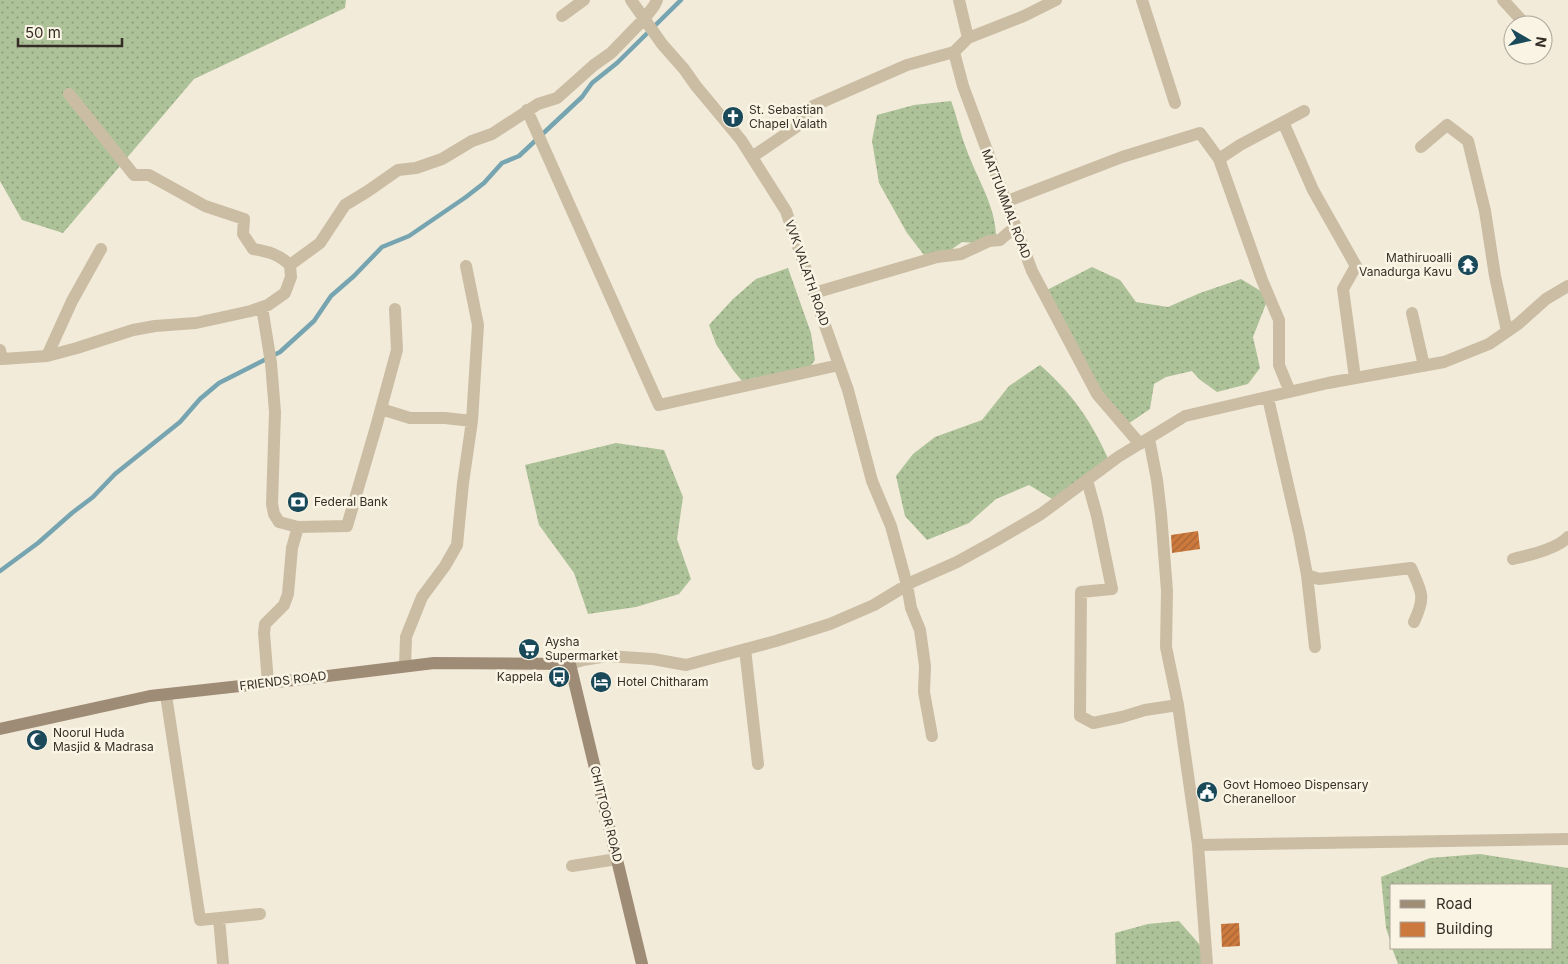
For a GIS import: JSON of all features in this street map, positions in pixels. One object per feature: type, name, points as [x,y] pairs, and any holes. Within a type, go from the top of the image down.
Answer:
[{"type":"main road","name":"FRIENDS ROAD","points":[[0,729],[150,696],[405,666],[434,663],[570,664]]},
{"type":"main road","name":"CHITTOOR ROAD","points":[[570,664],[642,964]]},
{"type":"street","points":[[562,16],[584,0]]},
{"type":"street","name":"VVK VALATH ROAD","points":[[631,0],[654,34],[741,140],[786,210],[848,390],[872,481],[892,526],[907,584],[911,608],[920,630],[925,666],[924,692],[932,736]]},
{"type":"street","points":[[290,265],[320,243],[345,205],[368,192],[398,170],[416,168],[442,159],[472,141],[492,134],[538,104],[557,98],[594,65],[611,53],[644,19],[657,0]]},
{"type":"street","points":[[959,0],[968,38]]},
{"type":"street","points":[[752,157],[796,127],[813,106],[907,65],[954,52],[968,38],[1024,16],[1056,0]]},
{"type":"street","points":[[1142,0],[1175,104]]},
{"type":"street","points":[[1503,0],[1517,15]]},
{"type":"street","name":"MATTUMMAL ROAD","points":[[954,52],[963,86],[1032,271],[1097,394],[1145,441]]},
{"type":"street","points":[[1,356],[47,356],[133,330],[155,326],[196,323],[251,311],[268,305],[285,293],[291,277],[290,265],[272,252],[253,249],[243,234],[244,219],[205,206],[150,175],[134,175],[69,94]]},
{"type":"street","points":[[527,110],[659,405],[839,365]]},
{"type":"street","points":[[1219,160],[1240,145],[1304,111]]},
{"type":"street","points":[[1283,122],[1312,190],[1356,266],[1343,289],[1355,378]]},
{"type":"street","points":[[1421,147],[1447,125],[1468,142],[1485,211],[1495,276],[1507,331]]},
{"type":"street","points":[[1005,202],[1114,160],[1200,133],[1219,160],[1262,280],[1279,320],[1279,365],[1290,392]]},
{"type":"street","points":[[814,293],[937,257],[961,254],[989,241],[1000,240],[1015,227]]},
{"type":"street","points":[[47,356],[72,301],[101,249]]},
{"type":"street","points":[[405,666],[406,637],[422,597],[445,566],[457,545],[472,421],[478,325],[466,266]]},
{"type":"street","points":[[570,664],[607,656],[652,659],[686,665],[776,641],[830,624],[874,605],[907,584],[956,562],[1042,514],[1118,457],[1184,416],[1328,383],[1444,362],[1489,344],[1546,300],[1568,286]]},
{"type":"street","points":[[262,307],[271,363],[275,412],[272,504],[278,522],[298,527],[347,526],[397,350],[395,309]]},
{"type":"street","points":[[1412,313],[1424,366]]},
{"type":"street","points":[[1268,398],[1308,575],[1315,647]]},
{"type":"street","points":[[381,409],[410,418],[446,418],[472,421]]},
{"type":"street","points":[[1145,441],[1157,480],[1166,590],[1166,646],[1178,705],[1198,845],[1206,964]]},
{"type":"street","points":[[1087,480],[1112,589],[1081,592],[1080,716],[1093,723],[1145,710],[1178,705]]},
{"type":"street","points":[[268,683],[265,624],[284,605],[288,594],[292,548],[298,527]]},
{"type":"street","points":[[1513,559],[1528,556],[1563,542],[1568,536]]},
{"type":"street","points":[[1308,575],[1319,579],[1411,568],[1422,591],[1421,607],[1414,622]]},
{"type":"street","points":[[745,649],[758,764]]},
{"type":"street","points":[[166,694],[200,920],[260,914]]},
{"type":"street","points":[[1198,845],[1568,840]]},
{"type":"street","points":[[572,866],[617,860]]},
{"type":"street","points":[[219,918],[222,964]]},
{"type":"green space","points":[[0,0],[346,0],[345,8],[194,79],[63,233],[22,220],[0,181]]},
{"type":"green space","points":[[951,101],[970,159],[989,201],[996,235],[976,243],[962,242],[941,257],[924,255],[907,233],[879,183],[872,141],[877,115],[914,105]]},
{"type":"green space","points":[[1092,267],[1120,280],[1136,302],[1168,307],[1200,293],[1241,279],[1269,296],[1253,337],[1260,368],[1248,384],[1217,392],[1199,379],[1192,371],[1166,377],[1154,384],[1150,409],[1125,426],[1109,408],[1043,292]]},
{"type":"green space","points":[[788,268],[811,333],[815,360],[806,372],[742,381],[716,344],[709,325],[733,299],[756,279]]},
{"type":"green space","points":[[1040,365],[1062,386],[1081,409],[1110,463],[1057,502],[1029,485],[996,499],[969,523],[927,540],[905,516],[896,476],[913,454],[935,437],[982,420],[1009,386]]},
{"type":"green space","points":[[616,443],[664,450],[683,497],[677,539],[691,579],[679,594],[636,607],[588,614],[574,573],[539,525],[525,465]]},
{"type":"green space","points":[[1480,854],[1568,868],[1568,964],[1398,964],[1392,949],[1553,949],[1553,884],[1390,884],[1390,940],[1386,928],[1381,877],[1430,858]]},
{"type":"green space","points":[[1179,921],[1206,952],[1201,964],[1116,964],[1115,933],[1148,924]]},
{"type":"building","points":[[1198,531],[1200,549],[1172,553],[1171,535]]},
{"type":"building","points":[[1239,923],[1240,946],[1222,947],[1221,924]]},
{"type":"waterway","points":[[0,571],[38,543],[93,497],[115,474],[180,422],[200,399],[219,383],[280,352],[314,321],[331,296],[354,276],[382,247],[409,236],[484,183],[502,163],[519,156],[582,97],[592,83],[617,63],[681,0]]},
{"type":"place","name":"St. Sebastian Chapel Valath","points":[[733,117]]},
{"type":"place","name":"Mathiruoalli Vanadurga Kavu","points":[[1468,265]]},
{"type":"place","name":"Federal Bank","points":[[298,502]]},
{"type":"place","name":"Aysha Supermarket","points":[[529,649]]},
{"type":"place","name":"Kappela","points":[[559,677]]},
{"type":"place","name":"Hotel Chitharam","points":[[601,682]]},
{"type":"place","name":"Noorul Huda Masjid & Madrasa","points":[[37,740]]},
{"type":"place","name":"Govt Homoeo Dispensary Cheranelloor","points":[[1207,792]]}]
